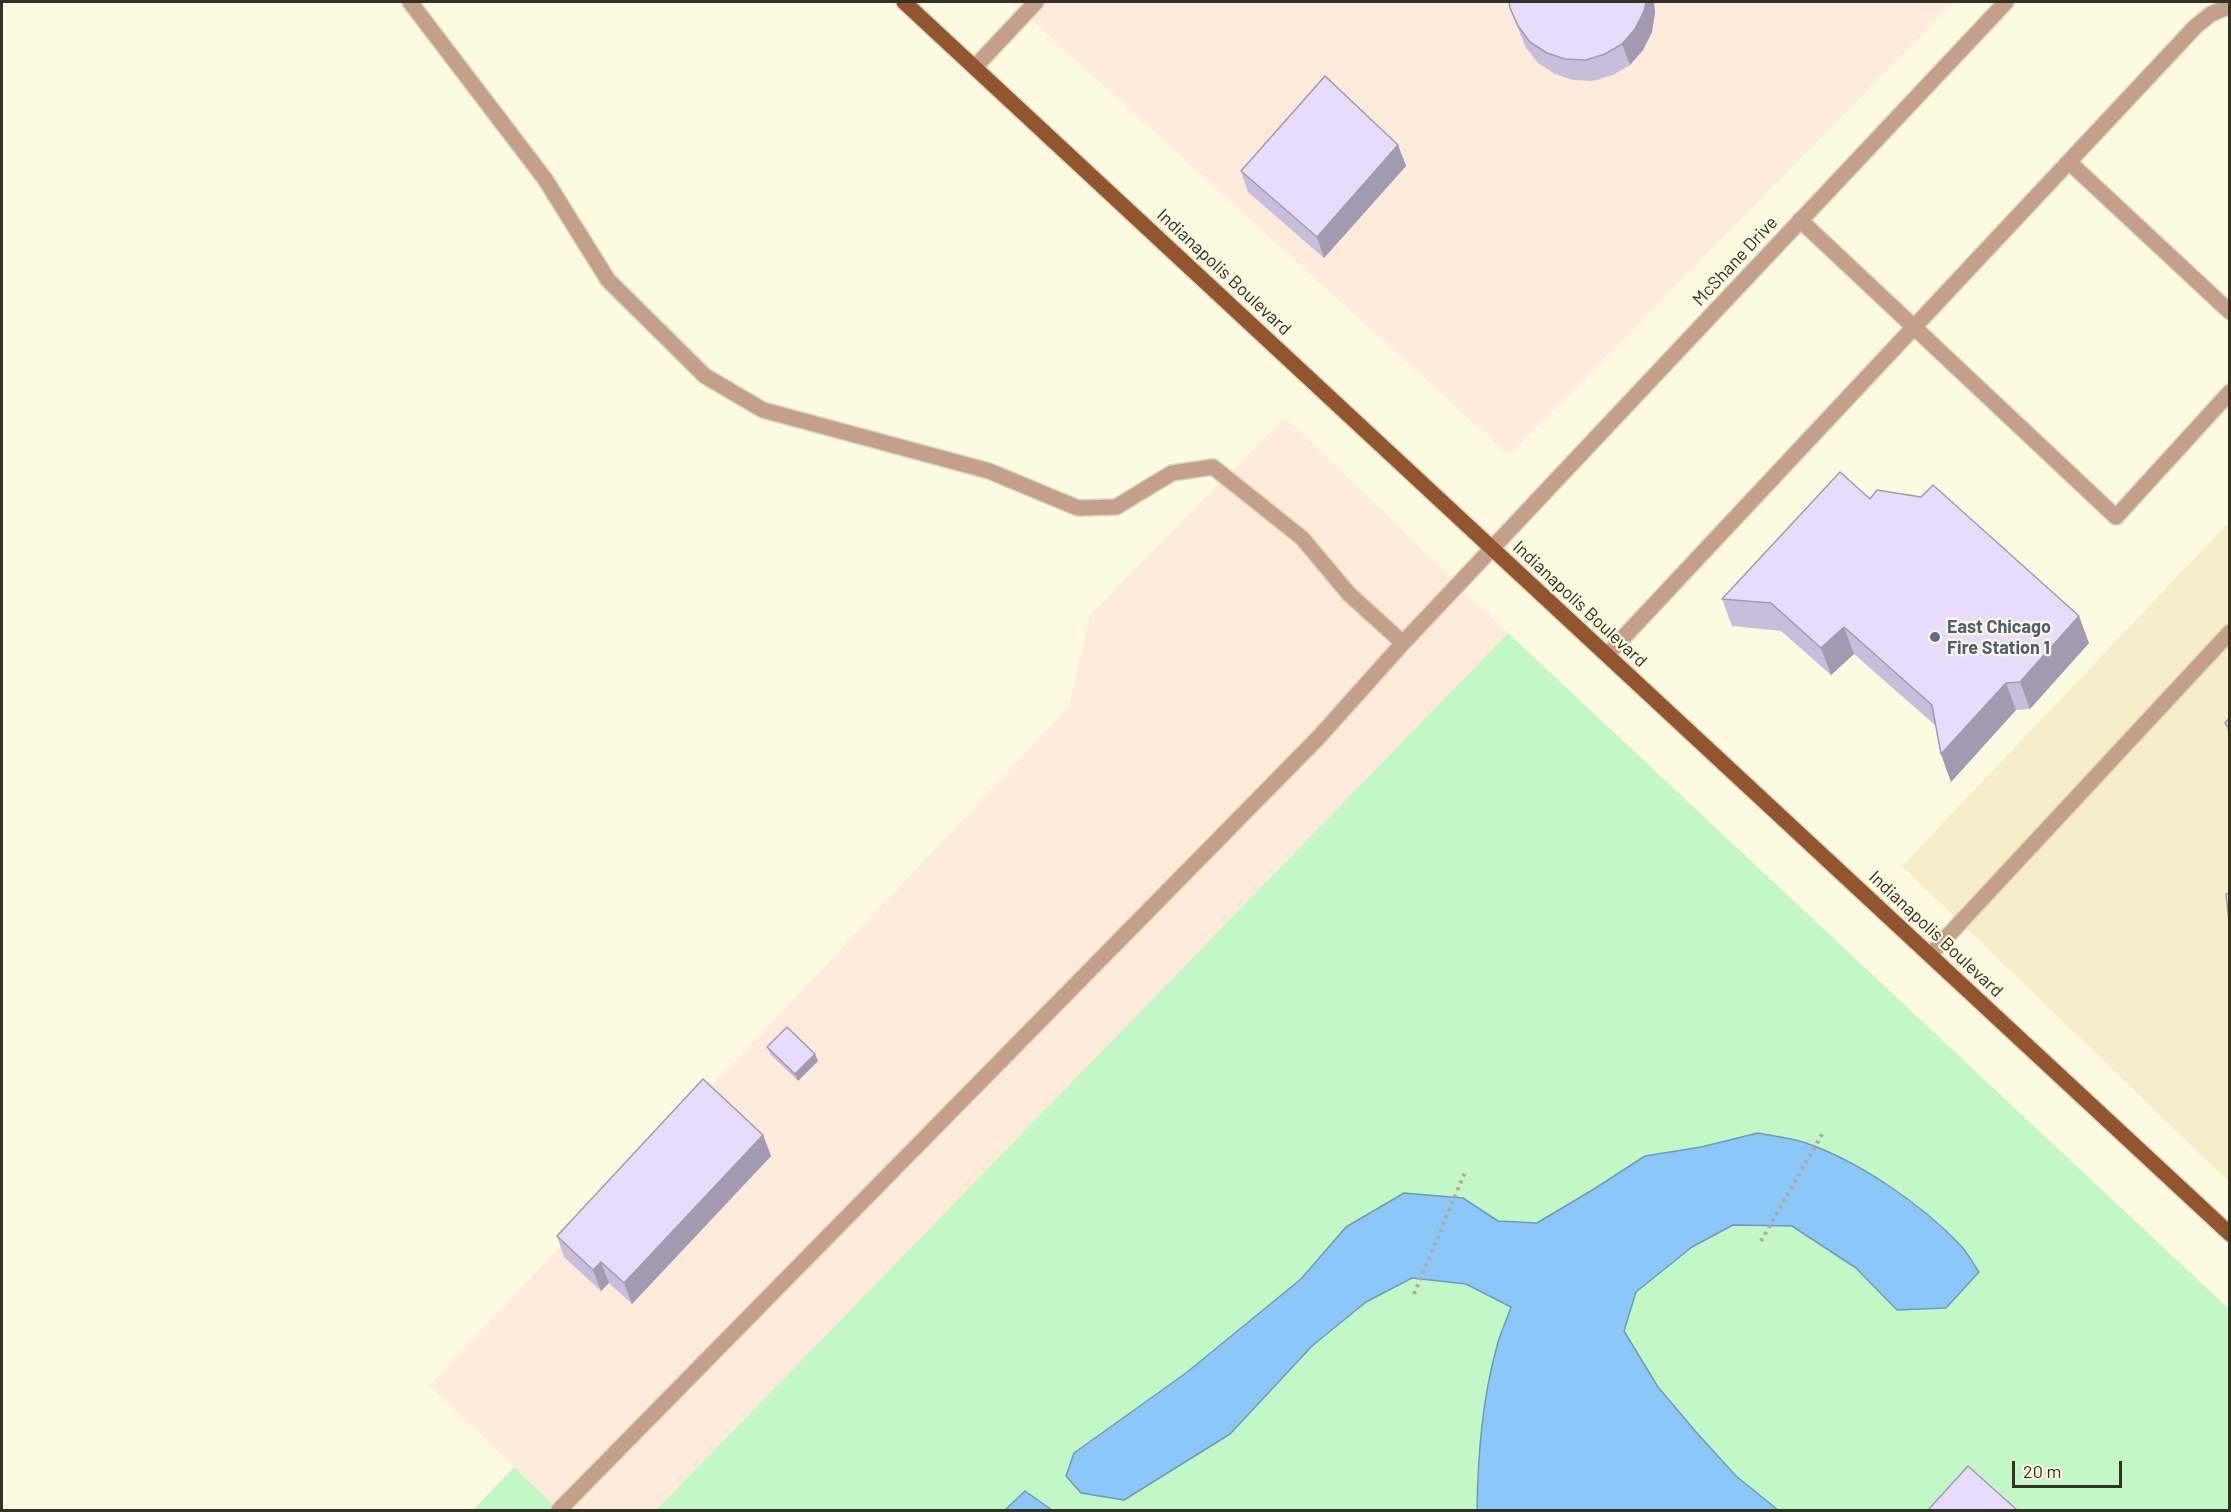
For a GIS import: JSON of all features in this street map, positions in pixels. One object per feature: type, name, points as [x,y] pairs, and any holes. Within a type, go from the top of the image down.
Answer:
[{"type":"main road","name":"Indianapolis Boulevard","points":[[904,2],[2229,1234]]},
{"type":"street","points":[[410,2],[545,179],[608,280],[705,376],[763,410],[989,471],[1078,508],[1116,507],[1172,473],[1213,467],[1302,538],[1349,594],[1403,644]]},
{"type":"street","points":[[975,67],[1036,2]]},
{"type":"street","name":"McShane Drive","points":[[559,1510],[1319,737],[1492,548],[2006,2]]},
{"type":"street","points":[[1607,656],[2196,26],[2211,14],[2229,6]]},
{"type":"street","points":[[2069,162],[2229,312]]},
{"type":"street","points":[[1800,220],[2116,517],[2229,392]]},
{"type":"street","points":[[1930,955],[2229,632]]},
{"type":"path","points":[[1761,1241],[1824,1131]]},
{"type":"path","points":[[1414,1294],[1466,1170]]},
{"type":"shaded area","points":[[1012,2],[1954,2],[1509,455]]},
{"type":"shaded area","points":[[1285,417],[1508,633],[656,1510],[559,1510],[430,1385],[1069,707],[1090,615]]},
{"type":"shaded area","points":[[2229,522],[2229,1182],[1902,866]]},
{"type":"green space","points":[[1508,633],[2229,1309],[2229,1510],[656,1510]]},
{"type":"green space","points":[[514,1467],[559,1510],[473,1510]]},
{"type":"water","points":[[1758,1133],[1803,1142],[1824,1150],[1888,1185],[1945,1230],[1964,1249],[1979,1272],[1946,1308],[1897,1310],[1856,1268],[1792,1226],[1733,1225],[1692,1247],[1636,1292],[1624,1331],[1658,1387],[1736,1476],[1778,1510],[1477,1510],[1484,1407],[1498,1341],[1511,1307],[1466,1284],[1412,1278],[1366,1302],[1312,1346],[1230,1434],[1124,1500],[1081,1493],[1066,1476],[1074,1453],[1186,1373],[1301,1279],[1346,1227],[1404,1193],[1463,1198],[1498,1221],[1537,1223],[1645,1156],[1701,1147]]},
{"type":"water","points":[[1025,1491],[1052,1510],[1005,1510]]},
{"type":"building","points":[[1509,2],[1646,2],[1635,29],[1622,44],[1605,54],[1586,60],[1565,59],[1547,53],[1530,42],[1518,26]]},
{"type":"building","points":[[1325,76],[1398,145],[1317,237],[1241,171]]},
{"type":"building","name":"East Chicago Fire Station 1","points":[[1840,472],[1870,499],[1877,490],[1921,497],[1933,485],[2079,616],[2020,682],[2006,683],[1941,754],[1932,705],[1844,627],[1821,648],[1771,603],[1722,599]]},
{"type":"building","points":[[2229,893],[2229,921],[2226,894]]},
{"type":"building","points":[[787,1027],[815,1054],[795,1074],[767,1047]]},
{"type":"building","points":[[703,1079],[763,1135],[624,1283],[601,1262],[593,1270],[557,1236]]},
{"type":"building","points":[[1968,1466],[2017,1510],[1928,1510]]},
{"type":"place","name":"East Chicago Fire Station 1","points":[[1935,637]]}]
